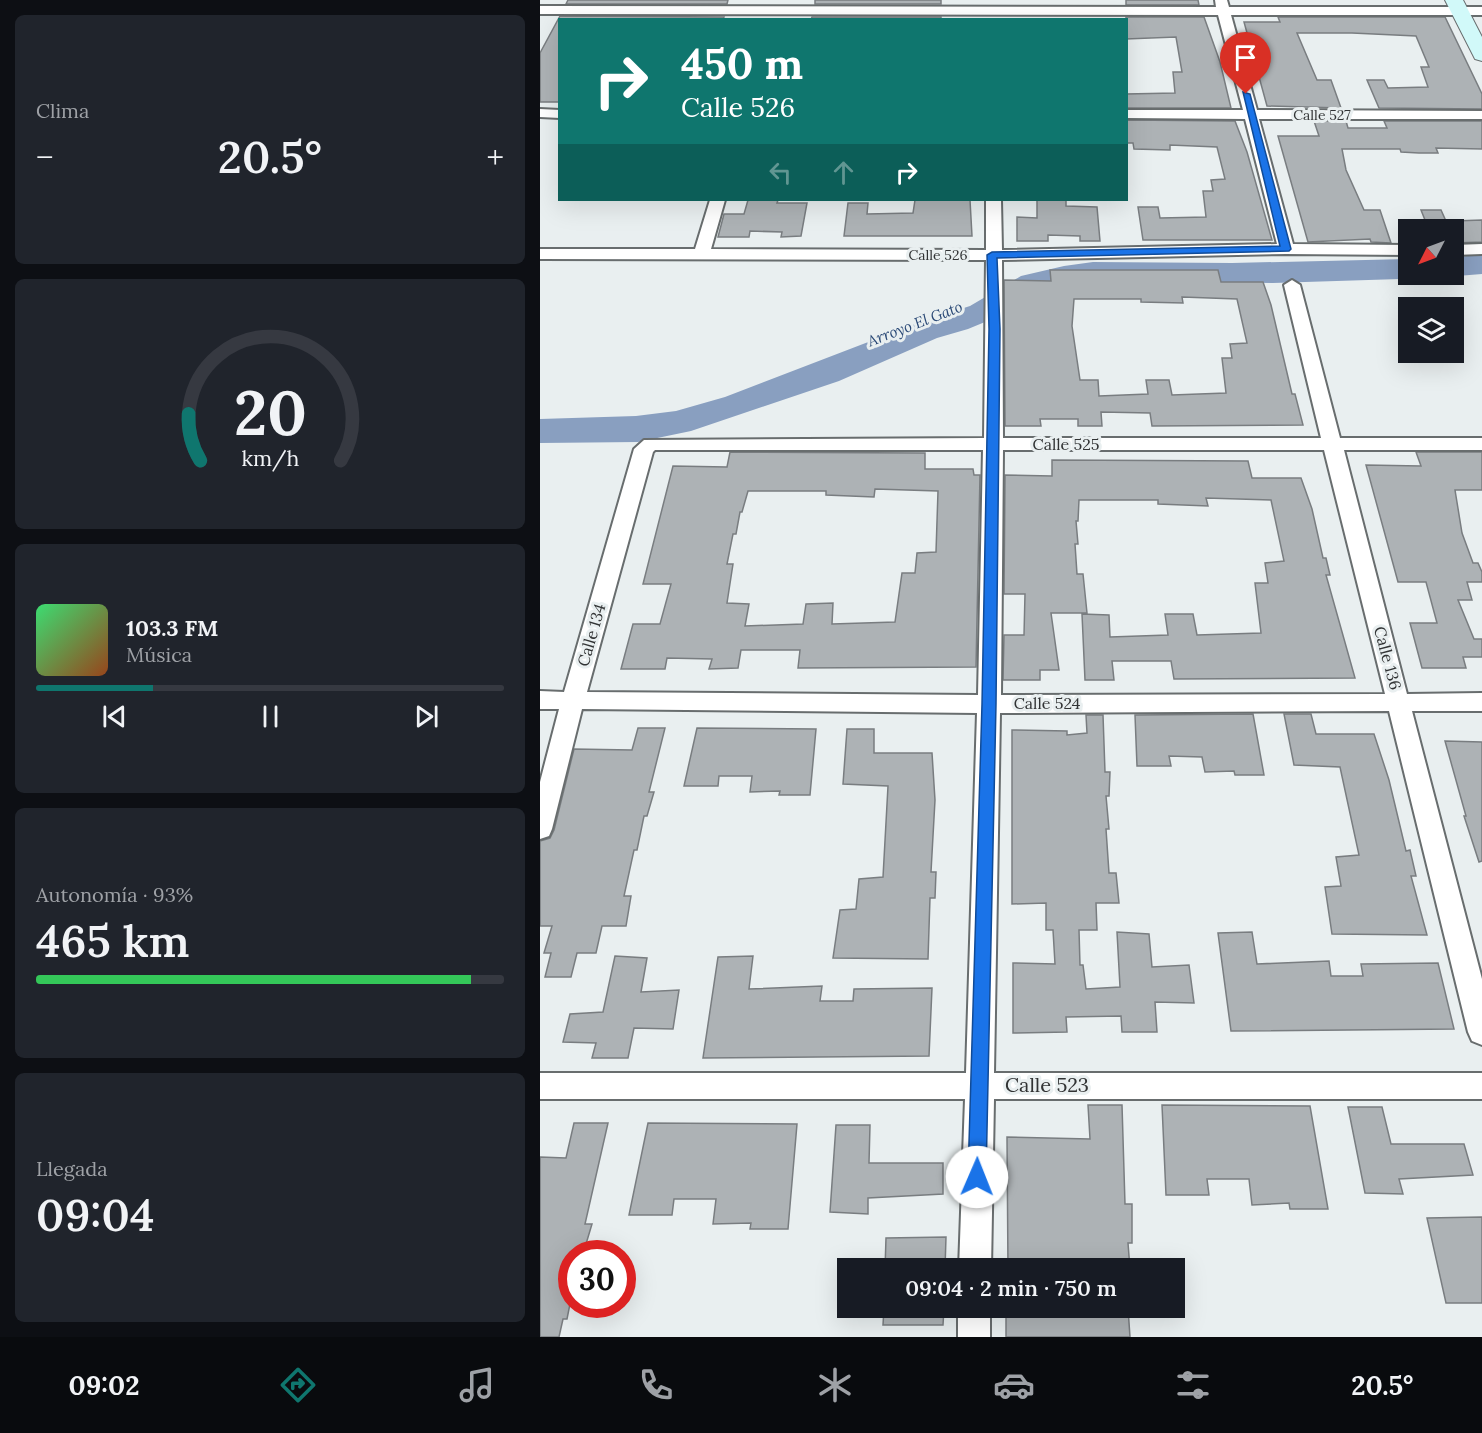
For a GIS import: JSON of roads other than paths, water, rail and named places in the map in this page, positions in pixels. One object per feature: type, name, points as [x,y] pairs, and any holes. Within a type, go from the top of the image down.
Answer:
[{"type":"street","points":[[1223,5],[1286,249]]},
{"type":"street","points":[[543,9],[997,10],[1223,5],[1457,5],[1482,10]]},
{"type":"street","points":[[1457,5],[1482,55]]},
{"type":"street","points":[[540,113],[558,114]]},
{"type":"street","name":"Calle 527","points":[[1128,114],[1482,115]]},
{"type":"street","points":[[702,254],[717,201]]},
{"type":"street","points":[[975,1258],[989,704],[994,329],[993,201]]},
{"type":"street","name":"Calle 526","points":[[540,254],[992,255],[1286,249],[1398,250]]},
{"type":"street","points":[[1464,250],[1482,249]]},
{"type":"street","name":"Calle 136","points":[[1292,285],[1482,1032]]},
{"type":"street","name":"Calle 525","points":[[651,444],[1482,444]]},
{"type":"street","name":"Calle 134","points":[[540,829],[573,700],[644,449],[651,444]]},
{"type":"street","name":"Calle 524","points":[[540,700],[989,704],[1482,702]]},
{"type":"street","name":"Calle 523","points":[[540,1086],[979,1084],[1482,1086]]},
{"type":"street","points":[[974,1318],[974,1337]]},
{"type":"water","points":[[1482,255],[1482,274],[1464,275],[1464,256]]},
{"type":"water","points":[[1398,259],[1398,279],[1273,283],[1099,281],[937,338],[839,381],[691,431],[638,442],[540,443],[540,419],[636,416],[676,411],[725,397],[923,321],[970,306],[1021,276],[1093,262],[1232,263]]},
{"type":"water label","name":"Arroyo El Gato","points":[[915,324]]}]
